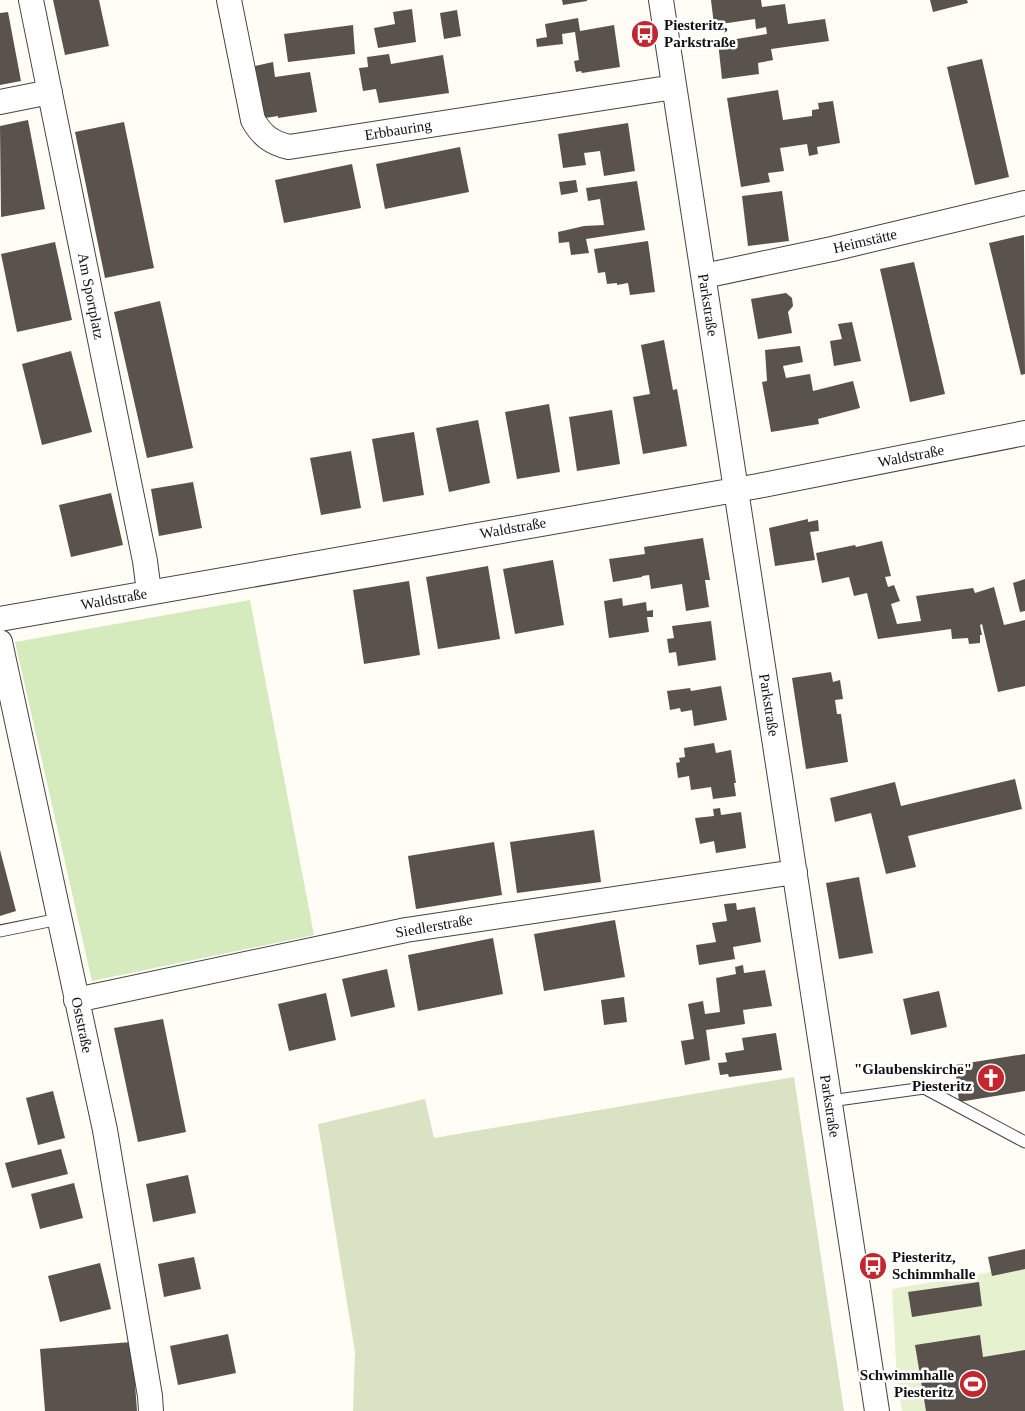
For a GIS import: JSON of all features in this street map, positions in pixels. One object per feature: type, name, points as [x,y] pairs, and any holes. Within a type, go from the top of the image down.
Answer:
[{"type":"street","name":"Am Sportplatz","points":[[31,0],[150,592]]},
{"type":"street","name":"Erbbauring","points":[[228,0],[253,120],[266,138],[277,144],[290,147],[674,87]]},
{"type":"street","name":"Parkstraße","points":[[661,0],[877,1411]]},
{"type":"street","points":[[0,102],[50,92]]},
{"type":"street","name":"Heimstätte","points":[[704,276],[832,249],[1025,203]]},
{"type":"street","name":"Waldstraße","points":[[0,619],[736,490],[1025,433]]},
{"type":"street","name":"Oststraße","points":[[0,642],[105,1130],[151,1411]]},
{"type":"street","name":"Siedlerstraße","points":[[76,1000],[415,928],[795,872]]},
{"type":"lane","points":[[0,931],[59,920]]},
{"type":"lane","points":[[830,1102],[924,1088],[1025,1142]]},
{"type":"green space","points":[[250,600],[314,935],[92,981],[15,642]]},
{"type":"green space","points":[[794,1077],[844,1411],[353,1411],[355,1352],[318,1124],[425,1099],[434,1138]]},
{"type":"green space","points":[[1025,1266],[1025,1411],[902,1411],[897,1382],[892,1289]]},
{"type":"building","points":[[53,0],[99,0],[109,46],[65,55]]},
{"type":"building","points":[[562,0],[587,0],[587,1],[563,5]]},
{"type":"building","points":[[711,0],[761,0],[762,7],[785,4],[788,24],[825,19],[829,41],[771,49],[773,60],[758,63],[759,74],[722,79],[718,42],[767,34],[766,27],[756,29],[755,19],[714,25]]},
{"type":"building","points":[[930,0],[967,0],[968,3],[933,12]]},
{"type":"building","points":[[412,9],[416,42],[378,48],[374,28],[395,24],[393,12]]},
{"type":"building","points":[[457,10],[461,36],[444,39],[440,13]]},
{"type":"building","points":[[8,12],[21,81],[0,85],[0,13]]},
{"type":"building","points":[[578,18],[580,31],[614,25],[620,67],[582,73],[581,71],[576,72],[574,61],[579,60],[575,32],[562,34],[563,44],[537,47],[536,39],[547,37],[545,24]]},
{"type":"building","points":[[353,25],[355,54],[288,62],[284,34]]},
{"type":"building","points":[[389,54],[391,64],[443,55],[449,93],[379,103],[376,89],[363,91],[359,68],[368,67],[367,57]]},
{"type":"building","points":[[982,59],[1009,177],[975,185],[947,67]]},
{"type":"building","points":[[273,62],[275,77],[310,72],[317,112],[265,118],[255,66]]},
{"type":"building","points":[[778,90],[783,120],[812,116],[812,110],[819,109],[818,103],[833,101],[840,143],[817,147],[818,154],[809,156],[807,144],[780,148],[784,171],[768,173],[770,182],[741,187],[727,98]]},
{"type":"building","points":[[28,120],[45,209],[1,217],[0,126]]},
{"type":"building","points":[[124,122],[154,268],[105,278],[75,132]]},
{"type":"building","points":[[628,123],[635,171],[604,176],[600,151],[584,153],[586,165],[563,168],[558,134]]},
{"type":"building","points":[[460,147],[469,192],[385,209],[376,164]]},
{"type":"building","points":[[352,164],[361,208],[284,223],[275,180]]},
{"type":"building","points":[[576,180],[578,192],[561,195],[559,182]]},
{"type":"building","points":[[637,181],[645,230],[586,239],[589,253],[571,255],[569,242],[559,243],[558,232],[584,226],[604,225],[600,199],[588,201],[586,188]]},
{"type":"building","points":[[782,191],[789,241],[748,246],[742,196]]},
{"type":"building","points":[[1024,235],[1025,374],[1021,375],[989,243]]},
{"type":"building","points":[[648,241],[655,292],[630,295],[628,283],[607,284],[605,272],[598,273],[594,249]]},
{"type":"building","points":[[55,242],[72,320],[17,332],[1,254]]},
{"type":"building","points":[[914,262],[945,394],[910,402],[880,269]]},
{"type":"building","points":[[786,293],[792,298],[793,306],[788,312],[792,333],[758,339],[751,299]]},
{"type":"building","points":[[160,301],[193,448],[147,458],[114,312]]},
{"type":"building","points":[[852,322],[861,361],[834,366],[830,341],[842,339],[838,324]]},
{"type":"building","points":[[664,340],[673,390],[677,389],[687,446],[643,454],[633,397],[650,394],[641,345]]},
{"type":"building","points":[[800,346],[803,362],[783,366],[786,378],[810,374],[813,391],[853,381],[860,408],[818,419],[819,424],[771,432],[762,382],[767,381],[765,350]]},
{"type":"building","points":[[71,351],[92,432],[42,445],[22,364]]},
{"type":"building","points":[[549,404],[560,472],[517,479],[505,412]]},
{"type":"building","points":[[612,410],[620,464],[577,471],[569,417]]},
{"type":"building","points":[[478,420],[490,483],[449,492],[436,428]]},
{"type":"building","points":[[414,432],[424,495],[383,502],[372,439]]},
{"type":"building","points":[[351,451],[361,508],[321,515],[310,458]]},
{"type":"building","points":[[193,482],[202,528],[159,536],[151,489]]},
{"type":"building","points":[[111,493],[123,545],[71,557],[59,505]]},
{"type":"building","points":[[808,519],[808,522],[818,520],[819,531],[810,532],[815,560],[775,566],[769,528]]},
{"type":"building","points":[[703,538],[710,580],[705,580],[709,607],[686,611],[682,584],[651,589],[649,575],[613,582],[609,559],[645,554],[644,547]]},
{"type":"building","points":[[882,541],[891,576],[885,577],[888,587],[894,585],[900,601],[891,604],[897,624],[921,621],[916,596],[973,588],[975,593],[994,587],[1004,625],[1025,620],[1025,686],[998,692],[982,624],[980,625],[982,635],[980,635],[980,643],[969,644],[968,638],[952,639],[951,629],[878,639],[867,593],[854,596],[849,577],[822,583],[816,553]]},
{"type":"building","points":[[553,560],[564,625],[515,634],[503,569]]},
{"type":"building","points":[[488,566],[500,639],[438,649],[426,577]]},
{"type":"building","points":[[1025,579],[1025,611],[1020,612],[1013,583]]},
{"type":"building","points":[[409,581],[420,655],[364,664],[353,590]]},
{"type":"building","points":[[622,598],[623,606],[646,602],[647,611],[653,610],[653,617],[647,617],[649,632],[609,638],[604,601]]},
{"type":"building","points":[[711,621],[716,660],[678,666],[676,652],[669,653],[667,639],[674,638],[672,626]]},
{"type":"building","points":[[831,672],[833,682],[840,680],[843,699],[835,700],[837,714],[841,714],[848,762],[806,769],[792,678]]},
{"type":"building","points":[[721,686],[727,720],[694,726],[692,710],[681,712],[680,708],[670,710],[667,691],[690,688],[691,691]]},
{"type":"building","points":[[714,743],[716,753],[731,750],[736,796],[713,799],[711,787],[691,790],[689,776],[678,778],[676,763],[680,762],[679,758],[685,757],[684,748]]},
{"type":"building","points":[[1015,779],[1022,809],[908,836],[916,867],[886,874],[871,813],[835,822],[830,798],[895,782],[901,806]]},
{"type":"building","points":[[720,808],[721,815],[741,812],[746,848],[716,853],[714,841],[700,844],[695,818],[714,816],[713,809]]},
{"type":"building","points":[[594,830],[601,882],[517,893],[510,842]]},
{"type":"building","points":[[494,842],[502,895],[416,909],[408,856]]},
{"type":"building","points":[[0,850],[16,911],[0,916]]},
{"type":"building","points":[[859,877],[873,953],[839,959],[826,883]]},
{"type":"building","points":[[736,903],[737,910],[755,907],[761,942],[733,947],[735,959],[699,965],[696,945],[716,942],[712,923],[727,921],[724,904]]},
{"type":"building","points":[[615,920],[625,977],[544,991],[534,934]]},
{"type":"building","points":[[493,938],[503,994],[418,1011],[408,955]]},
{"type":"building","points":[[743,965],[744,973],[765,970],[772,1006],[743,1010],[745,1024],[706,1030],[710,1060],[685,1065],[681,1041],[694,1039],[688,1004],[703,1001],[705,1014],[720,1012],[716,978],[736,974],[735,967]]},
{"type":"building","points":[[387,969],[395,1007],[351,1017],[342,979]]},
{"type":"building","points":[[939,991],[947,1027],[911,1035],[903,999]]},
{"type":"building","points":[[326,993],[336,1040],[289,1051],[278,1004]]},
{"type":"building","points":[[624,997],[627,1022],[604,1025],[601,1000]]},
{"type":"building","points":[[163,1019],[186,1132],[138,1142],[114,1028]]},
{"type":"building","points":[[776,1033],[782,1070],[729,1077],[728,1074],[720,1075],[718,1063],[727,1062],[725,1053],[744,1050],[742,1038]]},
{"type":"building","name":"\"Glaubenskirche\" Piesteritz","points":[[1025,1054],[1025,1091],[959,1102],[955,1065]]},
{"type":"building","points":[[53,1091],[65,1138],[38,1145],[26,1098]]},
{"type":"building","points":[[61,1149],[68,1174],[12,1188],[5,1163]]},
{"type":"building","points":[[188,1175],[196,1213],[153,1222],[146,1184]]},
{"type":"building","points":[[74,1183],[83,1218],[40,1229],[31,1194]]},
{"type":"building","points":[[1025,1249],[1025,1269],[992,1276],[988,1257]]},
{"type":"building","points":[[194,1257],[201,1289],[164,1297],[158,1264]]},
{"type":"building","points":[[100,1263],[111,1309],[60,1322],[48,1276]]},
{"type":"building","points":[[979,1282],[982,1306],[912,1317],[908,1292]]},
{"type":"building","points":[[228,1334],[236,1373],[178,1385],[170,1346]]},
{"type":"building","name":"Schwimmhalle Piesteritz","points":[[980,1335],[983,1357],[1025,1350],[1025,1411],[926,1411],[915,1345]]},
{"type":"building","points":[[132,1342],[137,1411],[45,1411],[40,1349]]},
{"type":"place","name":"Piesteritz, Parkstraße","points":[[645,34]]},
{"type":"place","name":"\"Glaubenskirche\" Piesteritz","points":[[991,1078]]},
{"type":"place","name":"Piesteritz, Schimmhalle","points":[[873,1266]]},
{"type":"place","name":"Schwimmhalle Piesteritz","points":[[973,1384]]}]
